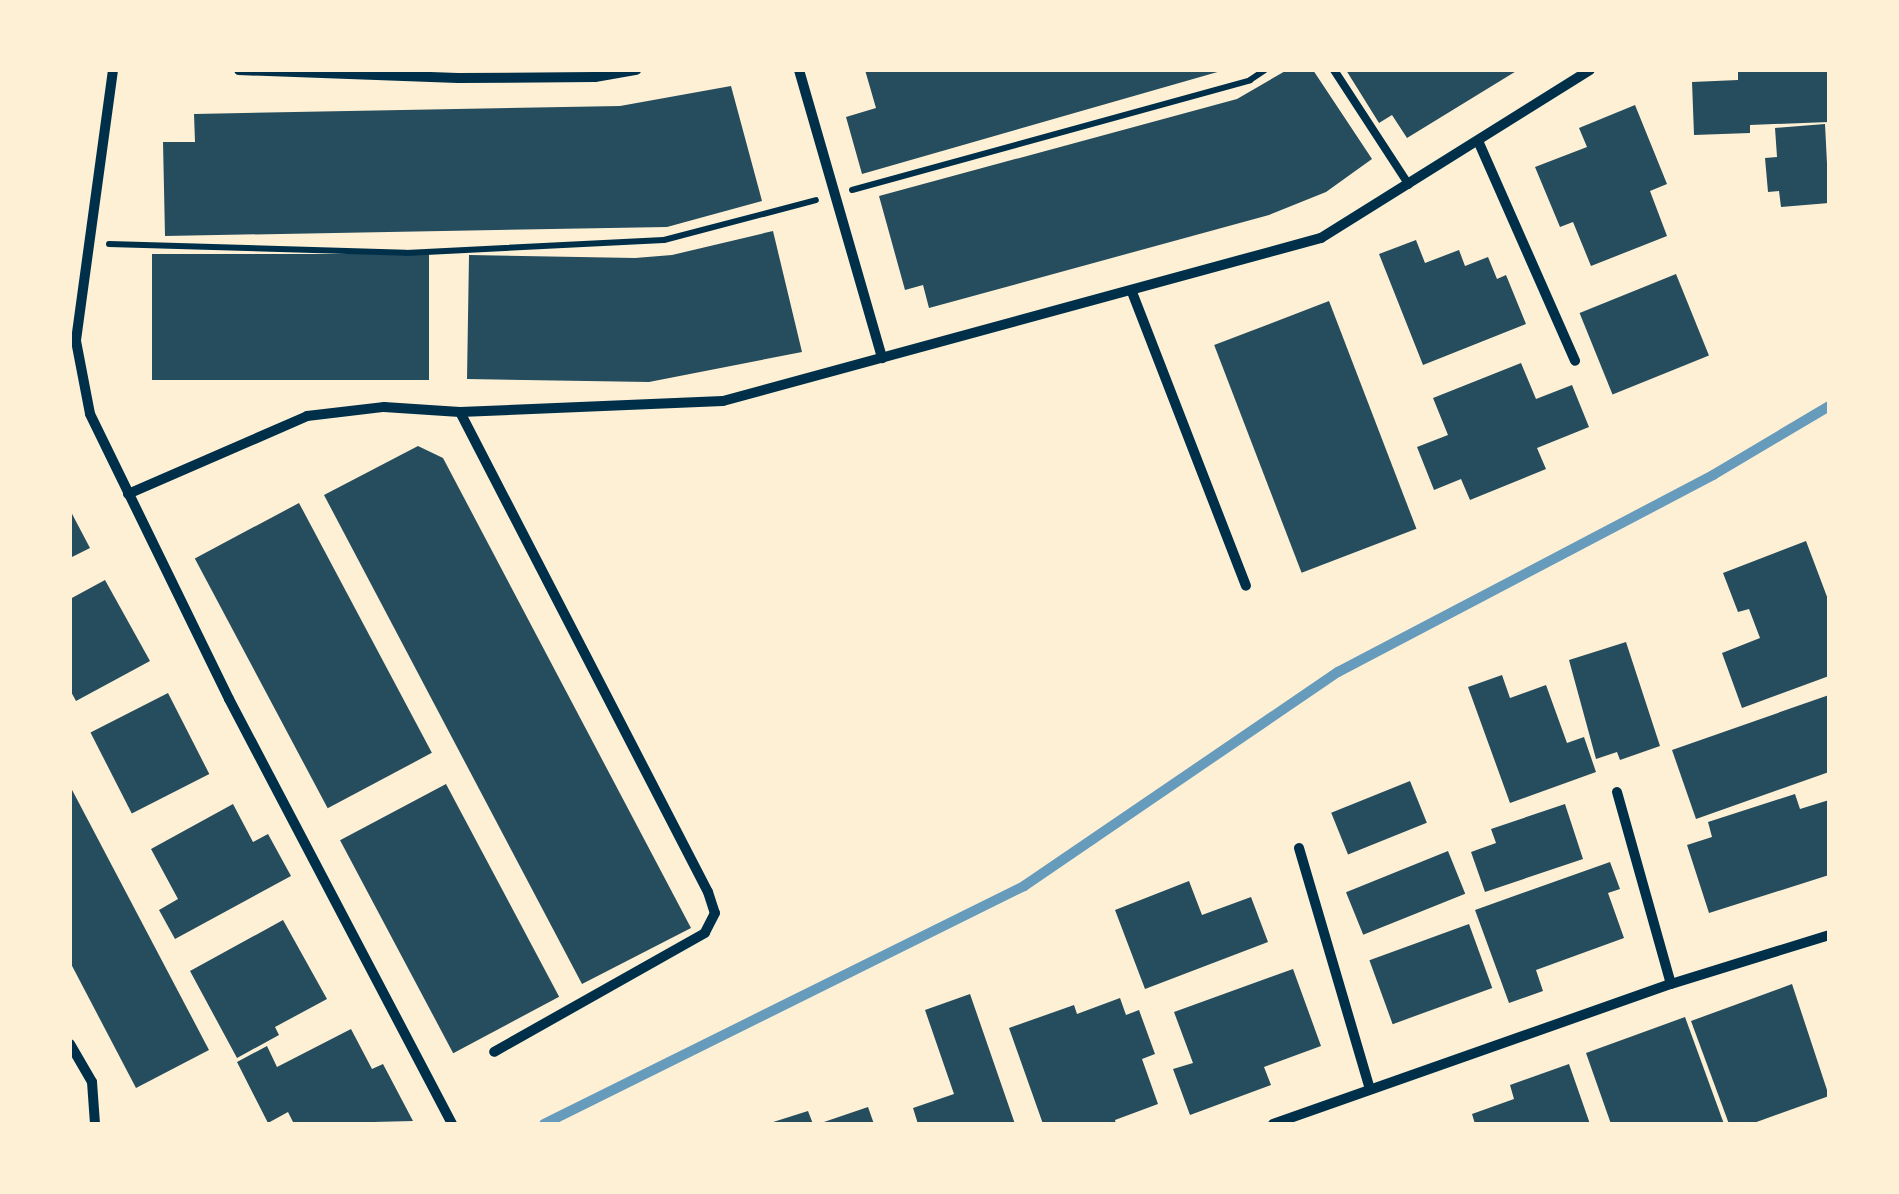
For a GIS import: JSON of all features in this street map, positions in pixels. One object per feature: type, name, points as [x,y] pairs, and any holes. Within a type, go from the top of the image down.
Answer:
[{"type":"street","points":[[112,70],[88,244],[75,304],[76,341],[90,414],[229,699],[452,1124]]},
{"type":"street","points":[[239,70],[458,78],[595,77],[636,70]]},
{"type":"street","points":[[799,70],[882,358]]},
{"type":"street","points":[[128,494],[307,416],[384,407],[460,412],[723,401],[1321,238],[1479,143],[1590,70]]},
{"type":"street","points":[[1479,143],[1575,362]]},
{"type":"street","points":[[1132,292],[1246,586]]},
{"type":"street","points":[[460,412],[708,892],[715,913],[705,933],[494,1052]]},
{"type":"street","points":[[1617,792],[1671,984]]},
{"type":"street","points":[[1299,848],[1370,1089]]},
{"type":"street","points":[[1274,1124],[1671,984],[1829,936]]},
{"type":"street","points":[[70,1044],[92,1082],[95,1124]]},
{"type":"lane","points":[[1334,70],[1409,186]]},
{"type":"path","points":[[88,244],[406,253],[664,240],[1250,80],[1265,70]]},
{"type":"building","points":[[865,70],[1221,71],[862,174],[846,117],[876,108]]},
{"type":"building","points":[[1287,70],[1313,70],[1372,159],[1326,192],[1269,215],[929,308],[923,285],[905,290],[879,196],[1237,99]]},
{"type":"building","points":[[1346,70],[1518,70],[1407,138],[1392,115],[1379,123]]},
{"type":"building","points":[[1738,70],[1829,70],[1829,122],[1750,125],[1750,133],[1694,135],[1692,82],[1738,80]]},
{"type":"building","points":[[731,86],[762,201],[667,227],[165,236],[163,142],[195,142],[194,114],[620,106]]},
{"type":"building","points":[[1635,105],[1667,184],[1650,191],[1667,236],[1591,266],[1573,222],[1560,227],[1535,167],[1587,147],[1579,128]]},
{"type":"building","points":[[1825,124],[1829,203],[1781,207],[1779,191],[1768,192],[1765,158],[1777,157],[1775,128]]},
{"type":"building","points":[[773,231],[802,352],[649,382],[467,379],[469,255],[635,258],[672,255]]},
{"type":"building","points":[[1416,240],[1425,263],[1459,250],[1465,266],[1488,257],[1497,279],[1506,275],[1526,324],[1423,365],[1379,254]]},
{"type":"building","points":[[152,254],[429,254],[429,380],[152,380]]},
{"type":"building","points":[[1676,274],[1709,356],[1613,395],[1580,313]]},
{"type":"building","points":[[1329,301],[1416,529],[1302,573],[1214,345]]},
{"type":"building","points":[[1521,363],[1536,399],[1572,385],[1589,427],[1537,448],[1546,469],[1470,500],[1461,479],[1434,490],[1417,447],[1448,435],[1433,398]]},
{"type":"building","points":[[418,446],[443,458],[691,928],[582,984],[324,495]]},
{"type":"building","points":[[299,503],[432,753],[328,808],[195,558]]},
{"type":"building","points":[[70,510],[90,548],[70,558]]},
{"type":"building","points":[[1806,541],[1829,602],[1829,676],[1742,708],[1722,653],[1760,638],[1749,609],[1738,612],[1723,573]]},
{"type":"building","points":[[105,580],[150,661],[76,701],[70,690],[70,599]]},
{"type":"building","points":[[1626,642],[1660,746],[1620,760],[1617,752],[1596,759],[1569,660]]},
{"type":"building","points":[[1502,675],[1510,698],[1546,685],[1567,743],[1584,737],[1596,772],[1510,803],[1468,687]]},
{"type":"building","points":[[168,693],[209,774],[132,814],[90,732]]},
{"type":"building","points":[[1829,695],[1829,772],[1696,819],[1672,750]]},
{"type":"building","points":[[1410,781],[1427,823],[1348,855],[1331,813]]},
{"type":"building","points":[[446,784],[559,997],[453,1053],[340,840]]},
{"type":"building","points":[[70,786],[209,1050],[136,1088],[70,962]]},
{"type":"building","points":[[1795,794],[1800,809],[1829,800],[1829,875],[1709,913],[1687,845],[1712,837],[1708,822]]},
{"type":"building","points":[[233,804],[253,842],[268,834],[291,876],[175,939],[159,910],[178,899],[151,849]]},
{"type":"building","points":[[1565,804],[1583,859],[1485,892],[1471,852],[1496,843],[1491,829]]},
{"type":"building","points":[[1448,851],[1465,894],[1363,935],[1346,892]]},
{"type":"building","points":[[1610,862],[1620,889],[1608,893],[1624,938],[1536,970],[1543,991],[1509,1003],[1475,910]]},
{"type":"building","points":[[1189,881],[1202,915],[1251,897],[1268,942],[1145,989],[1115,910]]},
{"type":"building","points":[[283,920],[327,999],[275,1027],[279,1035],[237,1058],[190,971]]},
{"type":"building","points":[[1469,924],[1492,988],[1393,1024],[1369,960]]},
{"type":"building","points":[[1293,969],[1321,1046],[1264,1067],[1271,1085],[1190,1115],[1173,1069],[1193,1063],[1174,1012]]},
{"type":"building","points":[[1792,984],[1829,1096],[1751,1124],[1729,1124],[1691,1021]]},
{"type":"building","points":[[970,994],[1015,1124],[918,1124],[913,1108],[954,1094],[925,1010]]},
{"type":"building","points":[[1120,998],[1126,1015],[1139,1010],[1155,1054],[1142,1059],[1158,1104],[1115,1120],[1116,1124],[1043,1124],[1009,1028],[1074,1005],[1077,1014]]},
{"type":"building","points":[[1685,1017],[1724,1124],[1611,1124],[1586,1053]]},
{"type":"building","points":[[351,1029],[372,1069],[383,1064],[413,1121],[294,1124],[288,1112],[268,1123],[237,1062],[267,1046],[277,1067]]},
{"type":"building","points":[[1569,1064],[1590,1124],[1475,1124],[1472,1114],[1514,1099],[1510,1085]]},
{"type":"building","points":[[868,1107],[874,1124],[821,1124],[821,1123]]},
{"type":"building","points":[[808,1111],[813,1124],[770,1124],[770,1123]]},
{"type":"waterway","points":[[544,1124],[1024,886],[1338,672],[1713,475],[1829,406]]}]
